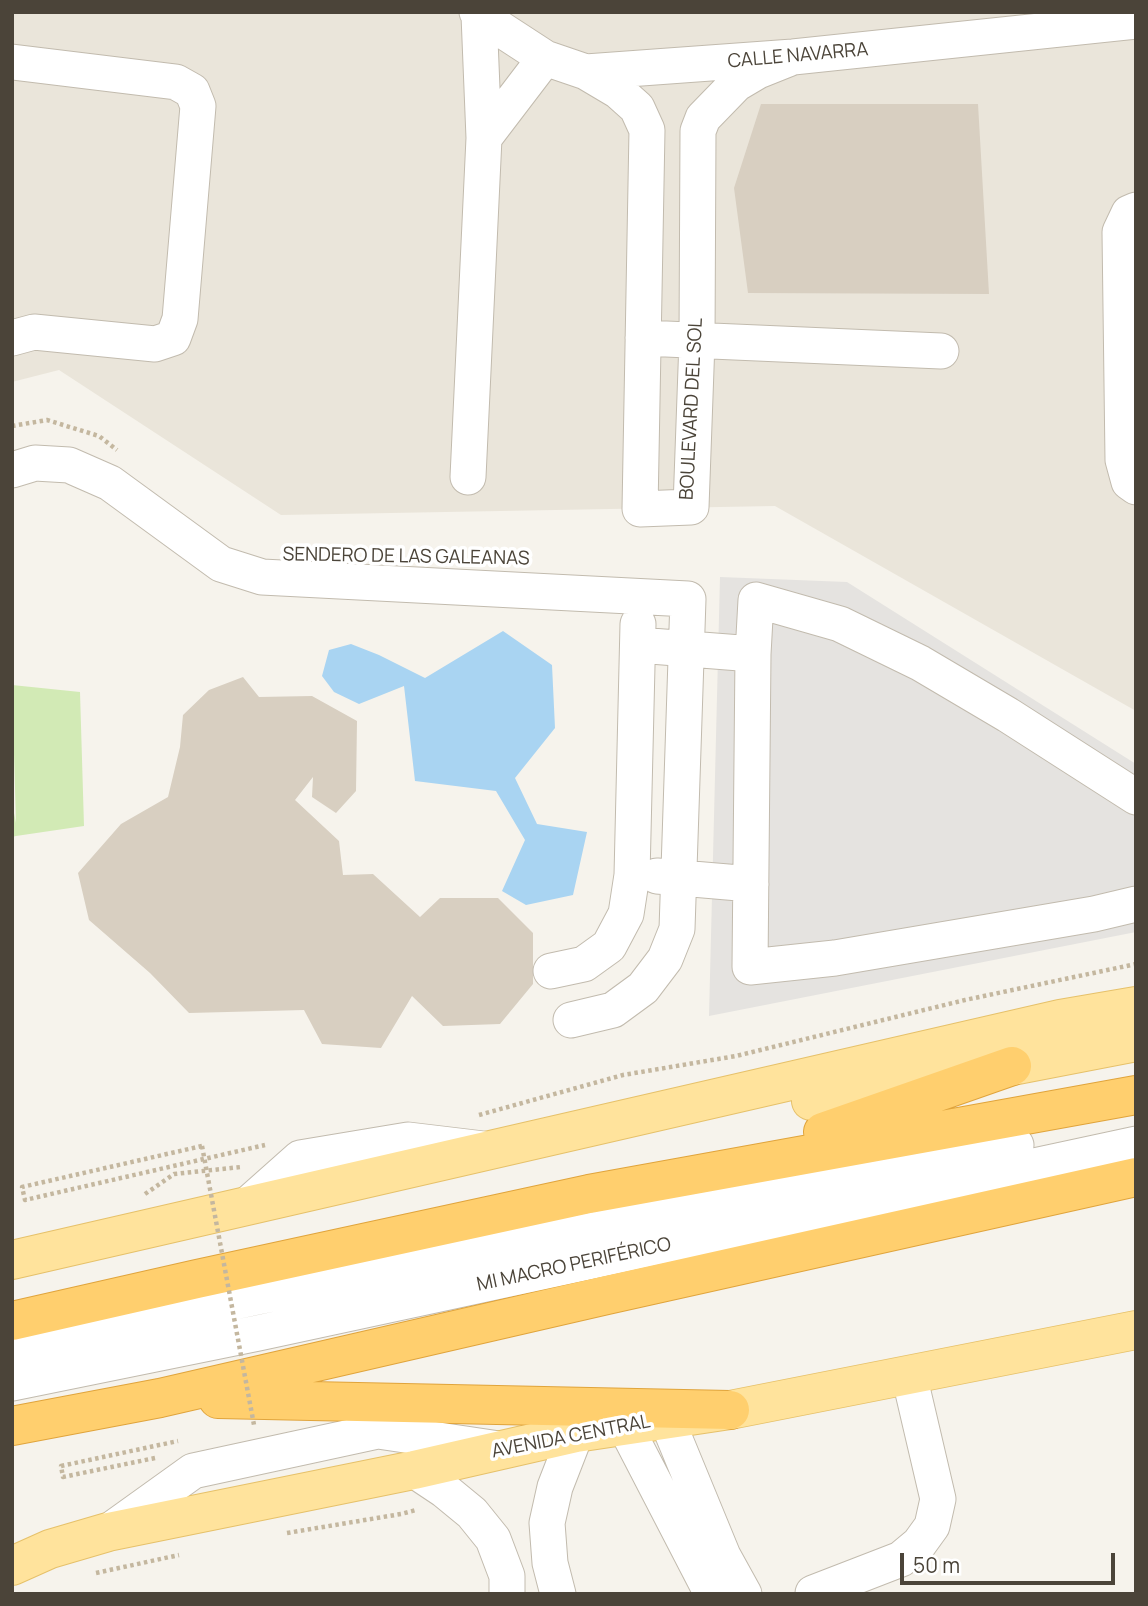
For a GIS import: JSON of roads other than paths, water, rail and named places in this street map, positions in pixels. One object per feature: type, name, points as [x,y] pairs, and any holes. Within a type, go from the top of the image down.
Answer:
[{"type":"highway","points":[[589,1194],[810,1136],[1012,1066]]},
{"type":"highway","points":[[12,1321],[589,1194],[1136,1095]]},
{"type":"highway","points":[[12,1426],[160,1398],[1136,1177]]},
{"type":"highway","points":[[160,1398],[730,1410]]},
{"type":"main road","points":[[12,1260],[246,1206],[481,1133],[1136,1006]]},
{"type":"main road","points":[[481,1133],[612,1136],[1136,1042]]},
{"type":"main road","name":"AVENIDA CENTRAL","points":[[12,1566],[50,1549],[108,1532],[414,1470],[576,1433],[730,1410],[1136,1330]]},
{"type":"street","name":"CALLE NAVARRA","points":[[478,14],[545,58],[586,72],[793,57],[1136,22]]},
{"type":"street","points":[[468,477],[484,138],[478,14]]},
{"type":"street","name":"BOULEVARD DEL SOL","points":[[586,72],[618,91],[637,108],[648,130],[640,509],[691,508],[697,341],[698,131],[703,118],[736,84],[758,71],[793,57]]},
{"type":"street","points":[[484,138],[545,58]]},
{"type":"street","points":[[12,62],[176,82],[192,91],[198,106],[180,319],[173,338],[155,344],[34,332],[12,338]]},
{"type":"street","points":[[1136,210],[1129,213],[1120,232],[1124,460],[1129,482],[1136,487]]},
{"type":"street","points":[[643,338],[941,351]]},
{"type":"street","name":"SENDERO DE LAS GALEANAS","points":[[12,470],[35,463],[69,465],[110,482],[221,564],[262,578],[688,599],[687,650]]},
{"type":"street","points":[[551,971],[584,964],[609,946],[626,914],[632,875],[639,596]]},
{"type":"street","points":[[1136,797],[1008,715],[920,663],[840,624],[756,600],[753,654],[750,967],[847,956],[1094,914],[1136,904]]},
{"type":"street","points":[[638,645],[753,654]]},
{"type":"street","points":[[571,1020],[613,1010],[643,988],[665,959],[677,929],[687,650]]},
{"type":"street","points":[[632,875],[751,884]]},
{"type":"street","name":"MI MACRO PERIFÉRICO","points":[[12,1350],[258,1297],[1136,1121]]},
{"type":"street","name":"MI MACRO PERIFÉRICO","points":[[12,1383],[272,1330],[1136,1143]]},
{"type":"street","points":[[813,1593],[901,1559],[919,1544],[932,1526],[938,1499],[909,1375]]},
{"type":"street","points":[[667,1420],[723,1556],[744,1594]]},
{"type":"street","points":[[625,1426],[712,1594]]},
{"type":"street","points":[[108,1532],[193,1471],[378,1431],[503,1449]]},
{"type":"street","points":[[414,1470],[472,1513],[494,1539],[507,1585],[554,1578],[547,1523],[555,1487],[576,1433]]},
{"type":"water","points":[[503,631],[552,665],[555,728],[515,778],[537,824],[587,832],[573,895],[526,905],[502,891],[525,840],[496,791],[415,781],[404,686],[359,704],[334,692],[322,676],[329,650],[351,644],[425,678]]}]
